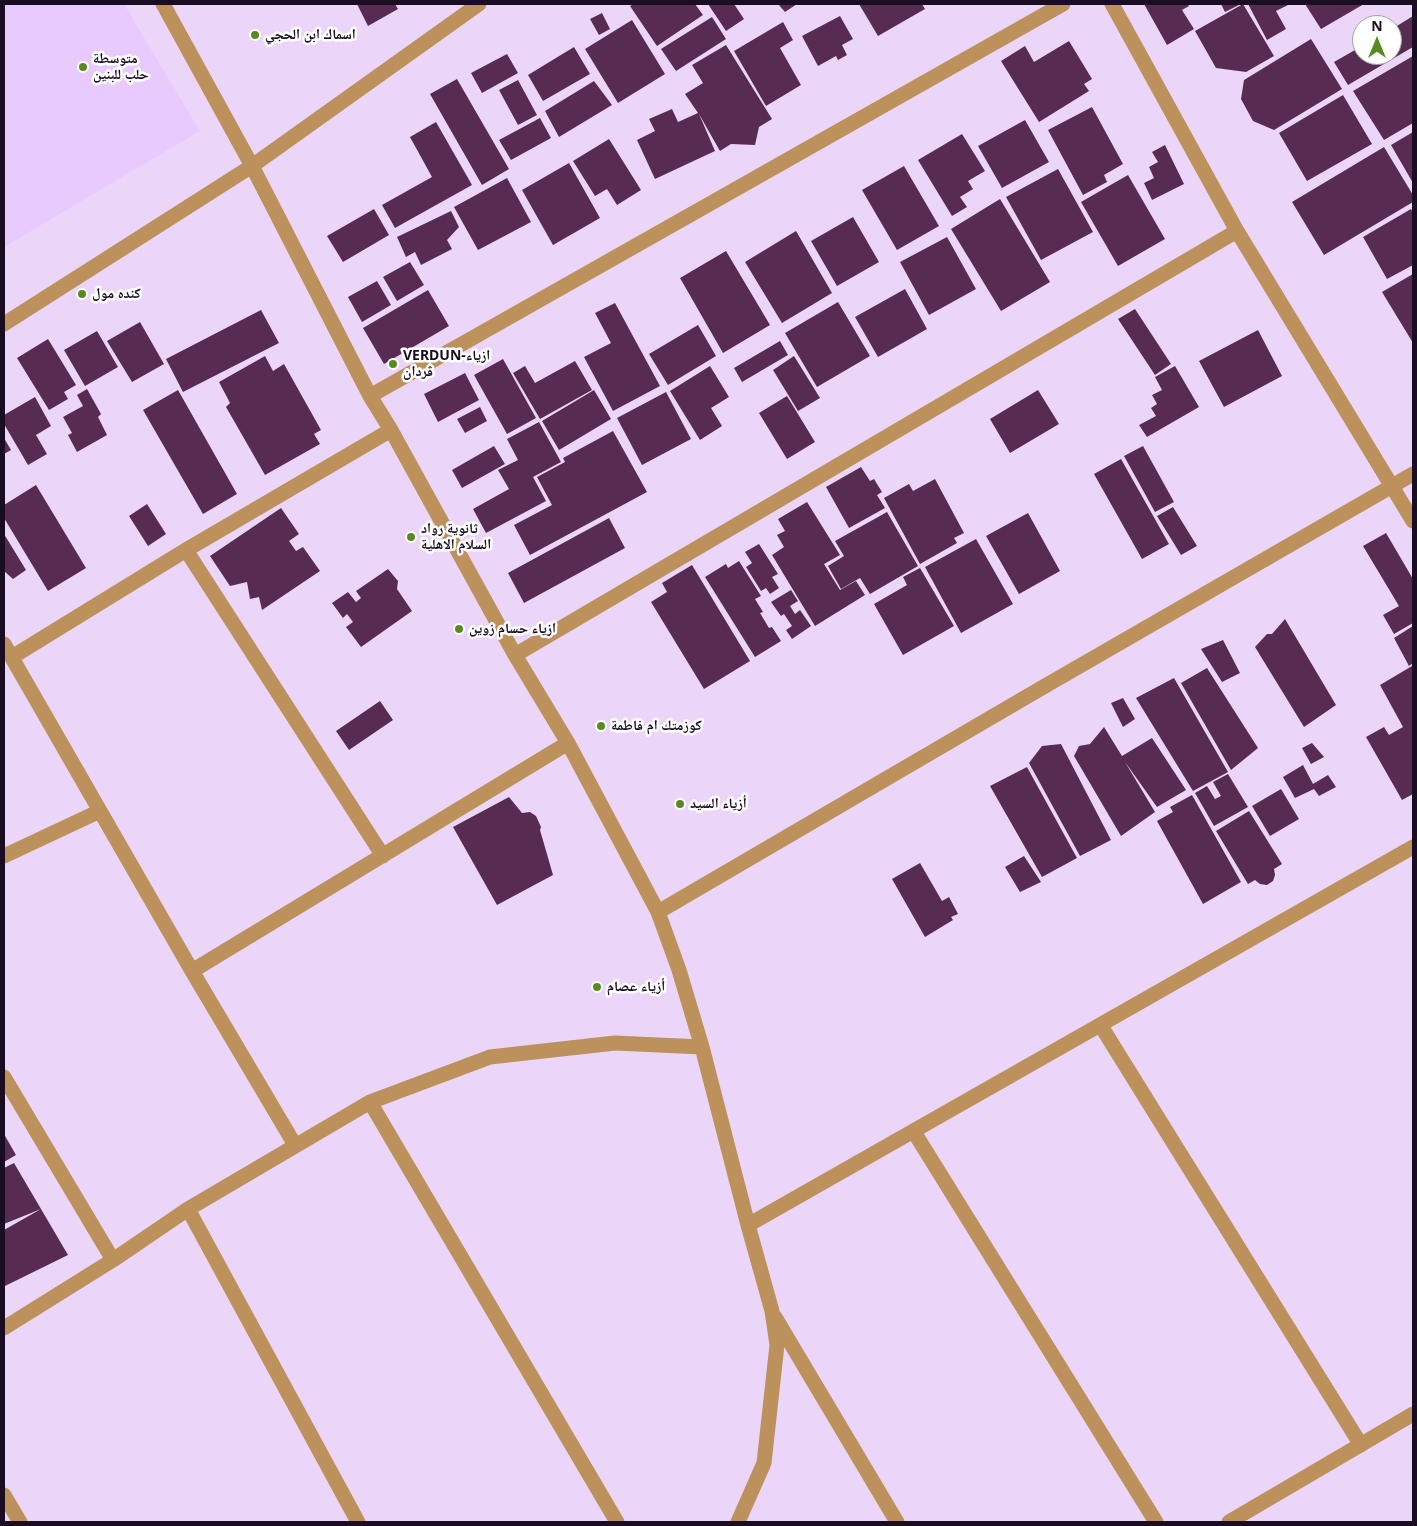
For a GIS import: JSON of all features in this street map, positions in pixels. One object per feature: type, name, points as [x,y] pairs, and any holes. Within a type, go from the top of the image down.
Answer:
[{"type":"street","points":[[163,4],[252,166],[370,396],[391,430],[515,655],[568,743],[658,912],[679,970],[702,1046],[772,1311],[777,1345],[764,1462],[738,1522]]},
{"type":"street","points":[[4,324],[252,166],[479,4]]},
{"type":"street","points":[[370,396],[1063,4]]},
{"type":"street","points":[[1112,4],[1237,232],[1413,521]]},
{"type":"street","points":[[515,655],[1237,232]]},
{"type":"street","points":[[12,657],[186,550],[391,430]]},
{"type":"street","points":[[658,912],[1413,474]]},
{"type":"street","points":[[186,550],[383,856]]},
{"type":"street","points":[[4,644],[192,971],[295,1145]]},
{"type":"street","points":[[192,971],[568,743]]},
{"type":"street","points":[[4,856],[100,811]]},
{"type":"street","points":[[748,1225],[1413,847]]},
{"type":"street","points":[[1101,1026],[1361,1445]]},
{"type":"street","points":[[4,1328],[113,1260],[188,1209],[370,1102],[490,1057],[615,1043],[702,1046]]},
{"type":"street","points":[[4,1077],[113,1260]]},
{"type":"street","points":[[370,1102],[617,1522]]},
{"type":"street","points":[[914,1132],[1156,1522]]},
{"type":"street","points":[[188,1209],[358,1522]]},
{"type":"street","points":[[772,1311],[897,1522]]},
{"type":"street","points":[[1229,1522],[1413,1414]]},
{"type":"street","points":[[4,1495],[20,1522]]},
{"type":"shaded area","name":"متوسطة حلب للبنين","points":[[4,4],[124,4],[200,131],[4,247]]},
{"type":"building","points":[[357,4],[395,4],[398,9],[368,26]]},
{"type":"building","points":[[634,4],[695,4],[703,15],[657,46],[630,6]]},
{"type":"building","points":[[708,4],[734,4],[744,19],[726,31]]},
{"type":"building","points":[[778,4],[797,4],[785,12]]},
{"type":"building","points":[[859,4],[922,4],[925,9],[878,36]]},
{"type":"building","points":[[1144,4],[1188,4],[1189,6],[1182,10],[1194,29],[1167,45]]},
{"type":"building","points":[[1221,4],[1241,4],[1225,12]]},
{"type":"building","points":[[1243,4],[1274,56],[1246,72],[1216,68],[1195,31]]},
{"type":"building","points":[[1248,4],[1290,4],[1276,11],[1286,29],[1267,40]]},
{"type":"building","points":[[1305,4],[1364,4],[1321,29]]},
{"type":"building","points":[[602,13],[610,29],[599,35],[590,19]]},
{"type":"building","points":[[840,16],[853,39],[842,45],[847,55],[838,60],[836,56],[818,66],[802,36]]},
{"type":"building","points":[[1413,16],[1413,47],[1402,53],[1402,23]]},
{"type":"building","points":[[712,17],[726,39],[676,71],[661,49]]},
{"type":"building","points":[[632,20],[665,74],[618,103],[585,49]]},
{"type":"building","points":[[783,22],[793,40],[780,48],[801,85],[766,106],[734,51]]},
{"type":"building","points":[[1311,39],[1342,89],[1274,130],[1253,121],[1241,99],[1244,80]]},
{"type":"building","points":[[1069,41],[1092,79],[1084,84],[1089,91],[1039,122],[1001,61],[1025,46],[1034,62]]},
{"type":"building","points":[[726,45],[772,119],[759,127],[755,145],[731,144],[720,151],[699,114],[715,151],[655,179],[637,140],[655,131],[649,119],[672,109],[678,122],[698,113],[685,94],[703,83],[692,65]]},
{"type":"building","points":[[574,47],[590,74],[543,101],[528,75]]},
{"type":"building","points":[[1352,52],[1352,65],[1382,65],[1348,85],[1334,62]]},
{"type":"building","points":[[507,54],[518,73],[482,93],[471,73]]},
{"type":"building","points":[[1413,56],[1413,123],[1384,140],[1353,91],[1398,65],[1402,65],[1402,62]]},
{"type":"building","points":[[457,79],[509,169],[482,185],[430,94]]},
{"type":"building","points":[[518,80],[537,115],[518,125],[499,90]]},
{"type":"building","points":[[594,81],[612,105],[559,137],[545,111]]},
{"type":"building","points":[[1343,95],[1372,144],[1307,181],[1279,133]]},
{"type":"building","points":[[1092,107],[1123,164],[1104,175],[1107,182],[1083,195],[1048,130]]},
{"type":"building","points":[[540,118],[551,138],[511,160],[499,140]]},
{"type":"building","points":[[1025,120],[1049,162],[1002,188],[978,146]]},
{"type":"building","points":[[436,122],[472,185],[395,228],[382,205],[432,177],[410,137]]},
{"type":"building","points":[[1413,132],[1413,183],[1391,145]]},
{"type":"building","points":[[962,134],[985,171],[968,181],[973,189],[960,197],[967,207],[952,216],[918,160]]},
{"type":"building","points":[[609,139],[641,190],[617,205],[607,189],[595,196],[573,161]]},
{"type":"building","points":[[1165,145],[1184,184],[1152,200],[1144,183],[1154,178],[1149,167],[1158,162],[1152,152]]},
{"type":"building","points":[[1384,147],[1413,195],[1413,202],[1324,255],[1292,202]]},
{"type":"building","points":[[569,163],[600,218],[553,245],[522,190]]},
{"type":"building","points":[[904,166],[939,226],[897,250],[862,190]]},
{"type":"building","points":[[1058,169],[1093,232],[1041,260],[1006,197]]},
{"type":"building","points":[[1128,175],[1165,239],[1118,266],[1081,202]]},
{"type":"building","points":[[507,178],[531,222],[478,250],[454,207]]},
{"type":"building","points":[[1000,199],[1050,282],[1001,311],[951,229]]},
{"type":"building","points":[[374,209],[389,235],[343,262],[327,236]]},
{"type":"building","points":[[1411,209],[1413,213],[1413,265],[1387,279],[1363,237]]},
{"type":"building","points":[[451,211],[459,227],[447,240],[452,249],[421,265],[415,252],[406,257],[397,237]]},
{"type":"building","points":[[853,217],[879,262],[837,286],[811,241]]},
{"type":"building","points":[[796,231],[832,293],[782,323],[745,262]]},
{"type":"building","points":[[947,237],[976,289],[929,315],[900,262]]},
{"type":"building","points":[[726,251],[770,325],[723,353],[680,278]]},
{"type":"building","points":[[410,262],[424,285],[397,301],[383,277]]},
{"type":"building","points":[[1413,274],[1413,343],[1382,292]]},
{"type":"building","points":[[377,281],[391,305],[362,322],[348,297]]},
{"type":"building","points":[[905,289],[927,329],[878,357],[855,317]]},
{"type":"building","points":[[428,290],[449,326],[384,364],[363,328]]},
{"type":"building","points":[[838,302],[870,356],[817,387],[785,333]]},
{"type":"building","points":[[615,303],[660,386],[613,411],[584,357],[611,343],[595,313]]},
{"type":"building","points":[[1135,309],[1171,364],[1155,375],[1118,319]]},
{"type":"building","points":[[261,310],[279,343],[183,392],[166,359]]},
{"type":"building","points":[[140,322],[164,364],[132,382],[107,341]]},
{"type":"building","points":[[698,325],[716,356],[668,385],[649,354]]},
{"type":"building","points":[[1258,330],[1282,376],[1224,407],[1199,361]]},
{"type":"building","points":[[97,331],[118,367],[85,386],[64,350]]},
{"type":"building","points":[[48,339],[76,385],[64,392],[68,399],[49,410],[17,358]]},
{"type":"building","points":[[780,341],[788,355],[742,382],[734,368]]},
{"type":"building","points":[[265,356],[273,371],[284,364],[321,430],[314,434],[320,444],[265,475],[226,407],[230,403],[219,382]]},
{"type":"building","points":[[794,356],[820,398],[798,411],[773,370]]},
{"type":"building","points":[[503,359],[536,418],[507,434],[474,375]]},
{"type":"building","points":[[575,361],[592,390],[540,419],[513,373],[525,366],[535,383]]},
{"type":"building","points":[[710,366],[729,397],[711,408],[722,426],[700,440],[670,391]]},
{"type":"building","points":[[1175,366],[1199,407],[1147,437],[1139,425],[1156,416],[1151,408],[1157,404],[1152,395],[1162,390],[1155,377]]},
{"type":"building","points":[[465,373],[479,400],[438,422],[424,394]]},
{"type":"building","points":[[87,389],[101,414],[98,417],[107,435],[77,452],[68,435],[72,433],[63,417],[83,406],[77,395]]},
{"type":"building","points":[[178,390],[237,494],[203,514],[143,410]]},
{"type":"building","points":[[594,390],[611,419],[559,450],[542,421]]},
{"type":"building","points":[[1038,390],[1059,424],[1010,453],[990,419]]},
{"type":"building","points":[[666,392],[691,439],[642,465],[617,418]]},
{"type":"building","points":[[787,396],[815,442],[787,459],[759,413]]},
{"type":"building","points":[[35,397],[51,426],[36,435],[47,454],[28,465],[4,424],[4,415]]},
{"type":"building","points":[[480,407],[487,421],[465,433],[457,419]]},
{"type":"building","points":[[539,422],[561,462],[533,477],[546,501],[486,533],[473,509],[509,489],[498,470],[518,460],[507,439]]},
{"type":"building","points":[[613,431],[647,492],[530,555],[514,525],[552,505],[537,477],[565,462],[563,458]]},
{"type":"building","points":[[4,438],[11,450],[4,454]]},
{"type":"building","points":[[494,446],[505,464],[462,488],[452,470]]},
{"type":"building","points":[[1143,446],[1174,502],[1155,512],[1124,456]]},
{"type":"building","points":[[1121,459],[1169,544],[1142,559],[1094,474]]},
{"type":"building","points":[[861,467],[870,481],[874,479],[882,492],[877,495],[885,508],[849,528],[826,487]]},
{"type":"building","points":[[935,479],[964,533],[954,538],[957,543],[920,564],[884,498],[909,484],[913,491]]},
{"type":"building","points":[[36,485],[86,568],[48,591],[4,518],[4,505]]},
{"type":"building","points":[[807,502],[840,555],[824,564],[840,590],[856,581],[865,595],[815,626],[772,555],[784,547],[777,535],[785,531],[778,519]]},
{"type":"building","points":[[147,504],[166,534],[148,546],[129,516]]},
{"type":"building","points":[[1173,507],[1197,546],[1181,555],[1157,516]]},
{"type":"building","points":[[281,508],[299,534],[289,541],[296,551],[303,547],[320,571],[262,610],[259,597],[250,599],[247,582],[230,586],[210,556]]},
{"type":"building","points":[[887,512],[918,566],[870,594],[860,578],[841,589],[828,566],[844,556],[835,541]]},
{"type":"building","points":[[1028,513],[1060,571],[1019,594],[986,536]]},
{"type":"building","points":[[609,518],[625,548],[524,603],[508,573]]},
{"type":"building","points":[[1386,533],[1413,579],[1413,623],[1394,634],[1383,615],[1399,606],[1363,546]]},
{"type":"building","points":[[4,534],[26,570],[13,579],[4,571]]},
{"type":"building","points":[[976,539],[1013,604],[961,633],[925,567]]},
{"type":"building","points":[[759,544],[778,574],[772,577],[779,588],[770,594],[766,588],[761,591],[746,567],[752,563],[745,552]]},
{"type":"building","points":[[739,561],[761,596],[755,599],[763,612],[760,613],[769,628],[772,627],[781,641],[755,657],[705,577],[726,564],[728,568]]},
{"type":"building","points":[[692,565],[750,661],[704,689],[651,602],[667,592],[662,583]]},
{"type":"building","points":[[920,568],[954,626],[903,655],[874,604],[907,585],[903,577]]},
{"type":"building","points":[[388,569],[398,581],[397,589],[412,611],[361,647],[346,627],[353,622],[347,614],[343,618],[332,603],[348,592],[356,602],[361,598],[356,591]]},
{"type":"building","points":[[791,590],[798,601],[790,606],[795,614],[800,610],[811,626],[792,639],[786,630],[792,626],[784,614],[781,616],[771,602]]},
{"type":"building","points":[[1285,619],[1336,705],[1304,727],[1255,647],[1267,634],[1272,634]]},
{"type":"building","points":[[1413,626],[1413,663],[1409,666],[1394,638]]},
{"type":"building","points":[[1223,640],[1240,673],[1222,682],[1201,649]]},
{"type":"building","points":[[1412,666],[1413,794],[1402,800],[1366,737],[1384,727],[1389,735],[1403,727],[1380,685]]},
{"type":"building","points":[[1207,668],[1258,748],[1231,770],[1181,683]]},
{"type":"building","points":[[1174,678],[1228,772],[1193,791],[1136,698]]},
{"type":"building","points":[[1123,698],[1135,719],[1123,727],[1111,703]]},
{"type":"building","points":[[380,701],[393,720],[349,750],[336,731]]},
{"type":"building","points":[[1104,727],[1122,756],[1152,738],[1186,790],[1157,807],[1125,762],[1155,812],[1121,836],[1074,756],[1079,746],[1090,744]]},
{"type":"building","points":[[1312,743],[1324,757],[1311,764],[1302,748]]},
{"type":"building","points":[[1061,744],[1111,840],[1080,856],[1029,763],[1042,746]]},
{"type":"building","points":[[1303,765],[1313,784],[1328,775],[1336,787],[1319,796],[1314,789],[1295,798],[1283,777]]},
{"type":"building","points":[[1027,767],[1077,858],[1042,877],[990,786]]},
{"type":"building","points":[[1228,774],[1248,807],[1214,826],[1195,793],[1207,786],[1215,799],[1221,796],[1213,782]]},
{"type":"building","points":[[1281,789],[1299,819],[1270,836],[1252,806]]},
{"type":"building","points":[[1192,795],[1241,882],[1203,904],[1157,821],[1173,812],[1170,807]]},
{"type":"building","points":[[509,797],[522,813],[530,812],[536,816],[541,827],[540,830],[553,875],[497,905],[453,827]]},
{"type":"building","points":[[1249,811],[1282,864],[1274,869],[1273,881],[1267,885],[1260,884],[1255,880],[1248,884],[1216,831]]},
{"type":"building","points":[[1024,856],[1041,882],[1020,892],[1005,867]]},
{"type":"building","points":[[920,863],[942,901],[949,897],[958,914],[951,917],[953,920],[925,937],[892,879]]},
{"type":"building","points":[[4,1134],[16,1155],[4,1162]]},
{"type":"building","points":[[14,1163],[41,1209],[4,1224],[4,1168]]},
{"type":"building","points":[[41,1209],[68,1255],[5,1286],[4,1230]]},
{"type":"place","name":"اسماك ابن الحجي","points":[[255,35]]},
{"type":"place","name":"متوسطة حلب للبنين","points":[[83,67]]},
{"type":"place","name":"كنده مول","points":[[82,294]]},
{"type":"place","name":"VERDUN-ازياء ڤردان","points":[[393,364]]},
{"type":"place","name":"ثانوية رواد السلام الاهلية","points":[[411,537]]},
{"type":"place","name":"ازياء حسام زوين","points":[[459,629]]},
{"type":"place","name":"كوزمتك ام فاطمة","points":[[601,726]]},
{"type":"place","name":"أزياء السيد","points":[[680,804]]},
{"type":"place","name":"أزياء عصام","points":[[597,987]]}]
